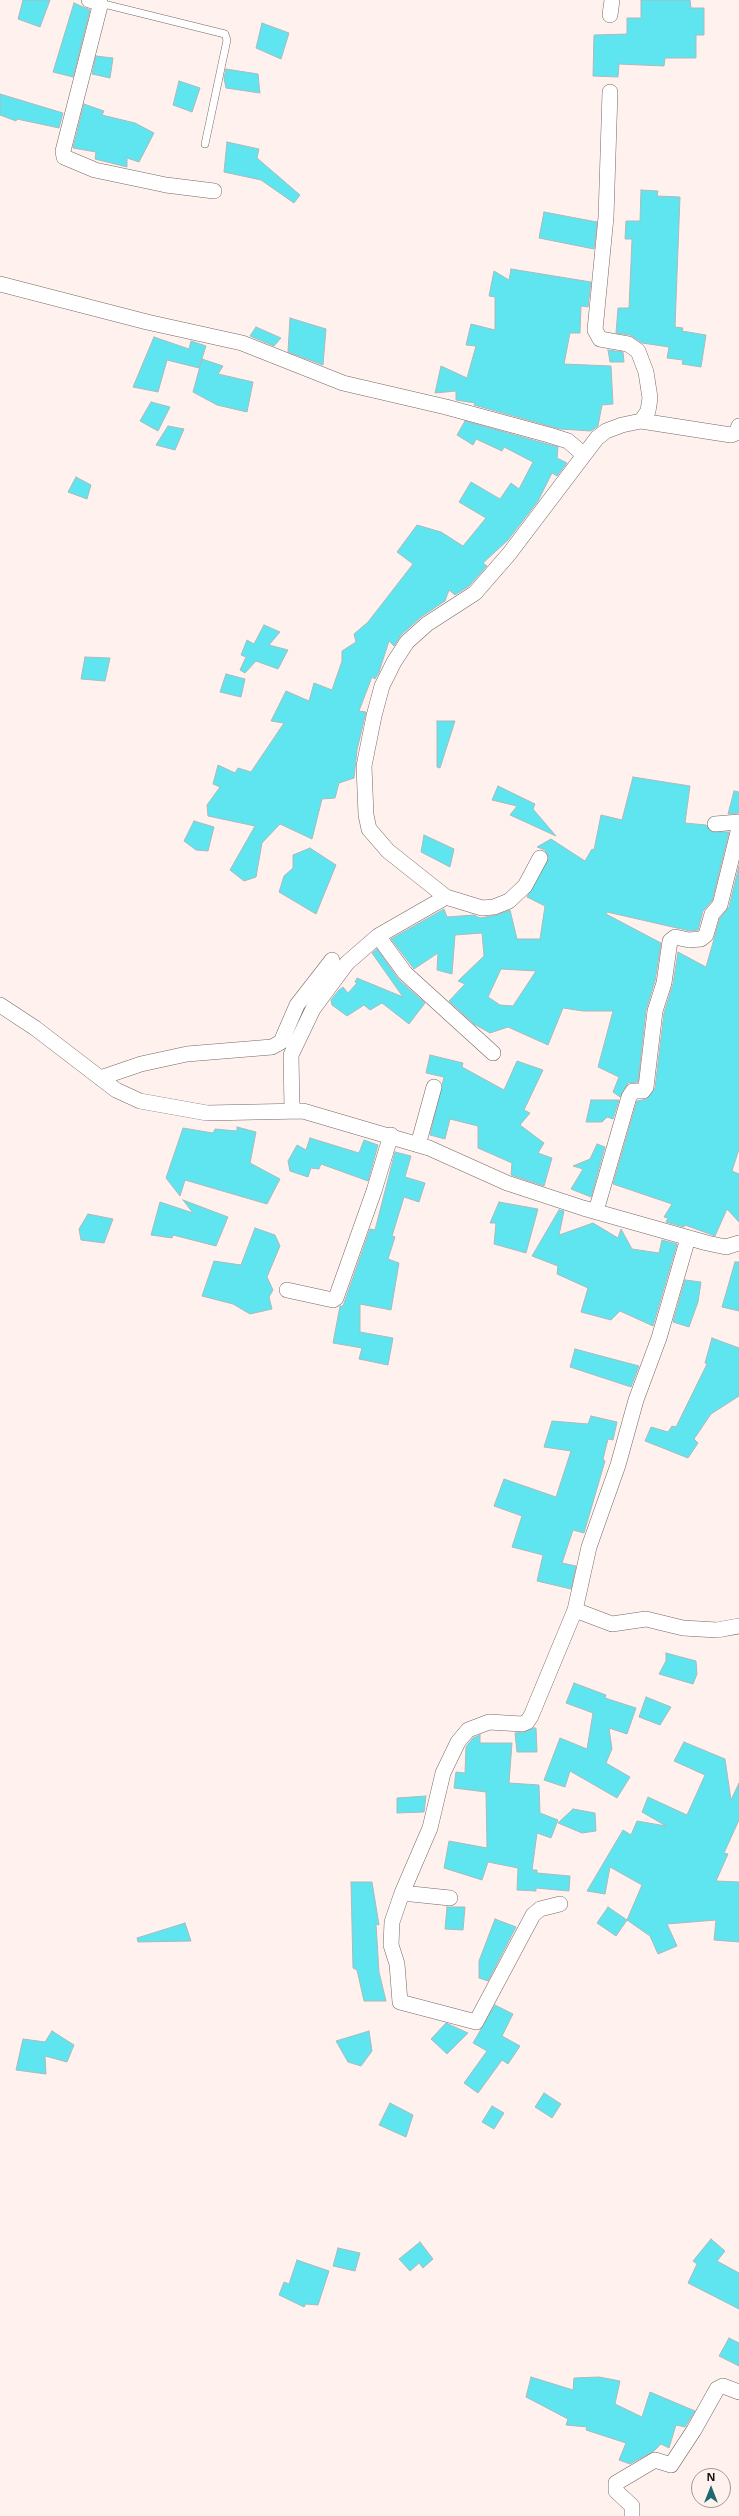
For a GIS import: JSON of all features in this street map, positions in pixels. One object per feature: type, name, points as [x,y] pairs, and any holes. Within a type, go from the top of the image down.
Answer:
[{"type":"street","points":[[610,15],[612,0]]},
{"type":"street","points":[[95,1],[63,151],[64,157],[95,170],[166,186],[214,191]]},
{"type":"street","points":[[610,92],[606,216],[595,330],[596,336],[600,339],[618,341],[634,346],[641,357],[650,405],[641,421]]},
{"type":"street","points":[[0,284],[147,322],[242,343],[343,383],[496,420],[568,441],[583,454]]},
{"type":"street","points":[[540,858],[525,886],[501,905],[488,908],[477,908],[446,897],[388,851],[372,834],[368,824],[364,766],[374,716],[382,686],[407,642],[427,624],[475,593],[536,520],[583,454],[606,431],[622,425],[641,421],[731,435],[736,433],[739,426]]},
{"type":"street","points":[[715,824],[739,822]]},
{"type":"street","points":[[596,1211],[629,1097],[633,1091],[643,1091],[646,1087],[653,1019],[657,999],[664,983],[670,941],[675,937],[689,940],[700,940],[706,935],[712,914],[720,905],[739,828]]},
{"type":"street","points":[[292,1109],[290,1060],[313,1009],[347,963],[378,936],[446,897]]},
{"type":"street","points":[[378,936],[406,973],[493,1053]]},
{"type":"street","points":[[100,1078],[142,1064],[187,1054],[272,1047],[281,1042],[297,1006],[332,960]]},
{"type":"street","points":[[0,1005],[35,1028],[116,1090],[140,1101],[206,1114],[292,1109],[321,1115],[418,1144],[507,1183],[596,1211],[688,1238],[726,1247],[739,1243]]},
{"type":"street","points":[[418,1144],[434,1087]]},
{"type":"street","points":[[287,1290],[333,1300],[336,1298],[376,1184],[391,1135]]},
{"type":"street","points":[[560,1904],[540,1910],[533,1915],[495,1984],[479,2019],[473,2023],[400,2002],[391,1933],[394,1912],[430,1828],[443,1773],[458,1742],[468,1730],[483,1724],[518,1724],[527,1722],[575,1610],[589,1547],[618,1465],[636,1400],[659,1338],[688,1238]]},
{"type":"street","points":[[575,1610],[612,1624],[646,1619],[683,1628],[717,1630],[739,1626]]},
{"type":"street","points":[[402,1893],[450,1898]]},
{"type":"street","points":[[632,2516],[632,2506],[616,2491],[616,2483],[655,2460],[666,2465],[672,2464],[717,2389],[723,2386],[739,2392]]},
{"type":"lane","points":[[95,1],[225,34],[227,40],[205,144]]},
{"type":"building","points":[[23,0],[50,0],[40,27],[18,19]]},
{"type":"building","points":[[641,0],[690,0],[691,8],[704,8],[704,35],[696,35],[696,58],[665,58],[664,66],[619,64],[618,77],[593,76],[594,35],[627,34],[627,18],[641,18]]},
{"type":"building","points":[[74,3],[90,10],[73,77],[53,72]]},
{"type":"building","points":[[262,23],[289,33],[281,59],[256,48]]},
{"type":"building","points":[[96,56],[113,58],[110,78],[92,74]]},
{"type":"building","points":[[226,69],[258,74],[260,93],[226,88],[224,78]]},
{"type":"building","points":[[179,81],[200,88],[192,112],[173,105]]},
{"type":"building","points":[[0,94],[63,113],[59,128],[17,119],[16,121],[0,115]]},
{"type":"building","points":[[84,104],[104,111],[102,115],[135,123],[154,133],[139,162],[127,158],[127,167],[95,159],[96,152],[73,148]]},
{"type":"building","points":[[227,142],[259,149],[257,158],[300,195],[294,203],[261,180],[224,172]]},
{"type":"building","points":[[641,190],[658,191],[657,196],[680,197],[675,327],[683,328],[682,331],[706,335],[701,367],[682,364],[683,360],[667,358],[669,347],[642,343],[630,335],[616,333],[618,308],[629,308],[632,239],[625,239],[626,221],[640,221]]},
{"type":"building","points":[[544,212],[597,222],[594,249],[539,238]]},
{"type":"building","points":[[511,269],[591,282],[588,307],[581,306],[580,333],[570,333],[564,364],[611,366],[613,404],[602,405],[598,426],[591,431],[560,429],[474,405],[475,403],[456,400],[456,391],[435,393],[441,366],[467,378],[476,346],[466,345],[471,324],[495,330],[495,297],[489,296],[494,271],[509,280]]},
{"type":"building","points":[[290,318],[326,329],[323,365],[288,352]]},
{"type":"building","points":[[256,327],[281,338],[274,346],[250,336]]},
{"type":"building","points":[[154,337],[189,349],[191,341],[206,346],[199,368],[167,360],[158,392],[133,387]]},
{"type":"building","points":[[608,350],[623,352],[624,362],[610,362]]},
{"type":"building","points":[[202,359],[223,366],[218,374],[253,382],[247,412],[217,405],[193,392]]},
{"type":"building","points":[[151,402],[170,407],[158,431],[140,421]]},
{"type":"building","points":[[465,421],[558,447],[557,458],[567,463],[557,476],[552,473],[538,501],[508,540],[483,563],[487,566],[469,586],[455,595],[449,590],[445,601],[421,617],[401,635],[394,646],[389,641],[379,672],[375,679],[372,677],[359,711],[366,712],[357,750],[354,778],[339,783],[335,798],[322,799],[312,839],[280,824],[262,843],[256,877],[244,881],[230,870],[255,826],[208,816],[207,805],[220,787],[213,784],[218,765],[235,773],[238,768],[251,772],[284,723],[271,721],[286,691],[309,701],[314,683],[332,690],[342,661],[342,651],[356,642],[354,634],[368,622],[413,564],[397,552],[417,525],[441,532],[463,546],[486,518],[459,502],[471,482],[500,499],[511,483],[519,489],[533,462],[504,447],[502,451],[476,439],[473,445],[457,435]]},
{"type":"building","points":[[168,426],[184,429],[175,450],[156,445]]},
{"type":"building","points":[[76,477],[91,485],[87,499],[68,492]]},
{"type":"building","points":[[264,625],[280,632],[269,645],[288,650],[278,669],[256,661],[245,673],[240,670],[246,657],[241,655],[247,640],[254,644]]},
{"type":"building","points":[[85,657],[110,658],[105,681],[81,679]]},
{"type":"building","points":[[226,674],[245,679],[241,697],[220,692]]},
{"type":"building","points":[[437,721],[455,721],[440,768],[437,767]]},
{"type":"building","points":[[633,777],[690,786],[685,823],[706,825],[712,832],[729,832],[712,901],[703,911],[698,930],[690,931],[607,912],[606,914],[661,943],[655,981],[646,1010],[638,1082],[628,1083],[620,1097],[613,1092],[619,1077],[598,1067],[613,1011],[583,1011],[563,1008],[548,1045],[508,1027],[490,1033],[474,1024],[449,1001],[465,984],[458,981],[484,956],[482,933],[455,935],[452,974],[437,970],[438,953],[414,969],[391,939],[444,909],[447,917],[474,915],[480,918],[497,915],[510,910],[517,939],[540,939],[545,906],[527,897],[549,858],[545,850],[537,847],[551,839],[585,861],[592,849],[594,850],[601,815],[622,820]],"holes":[[[501,969],[536,971],[513,1006],[500,1005],[488,997]]]},
{"type":"building","points":[[498,786],[535,804],[533,809],[556,836],[510,815],[517,806],[492,800]]},
{"type":"building","points":[[734,791],[739,792],[739,813],[728,814]]},
{"type":"building","points":[[194,821],[214,827],[208,851],[196,850],[184,841]]},
{"type":"building","points":[[424,835],[454,849],[450,867],[421,852]]},
{"type":"building","points":[[310,848],[336,865],[316,914],[279,892],[284,876],[293,868],[293,855]]},
{"type":"building","points":[[739,866],[739,1149],[732,1171],[739,1174],[739,1222],[727,1209],[715,1236],[685,1225],[684,1227],[666,1222],[668,1218],[664,1217],[672,1204],[613,1184],[637,1101],[647,1099],[655,1088],[664,1013],[673,984],[678,952],[706,967],[720,918],[729,907]]},
{"type":"building","points":[[377,949],[399,980],[425,1003],[409,1024],[382,1003],[370,1010],[364,1005],[347,1016],[332,1005],[331,1000],[339,990],[343,987],[348,993],[357,983],[355,982],[357,978],[403,997],[372,953]]},
{"type":"building","points":[[430,1055],[463,1063],[462,1067],[504,1090],[517,1061],[543,1070],[524,1110],[530,1113],[520,1125],[544,1143],[538,1153],[552,1158],[544,1186],[511,1175],[512,1163],[478,1148],[478,1126],[450,1119],[445,1139],[430,1135],[444,1077],[426,1073]]},
{"type":"building","points":[[591,1100],[619,1100],[613,1119],[607,1117],[602,1122],[586,1122]]},
{"type":"building","points":[[237,1127],[256,1132],[250,1163],[280,1179],[267,1204],[185,1180],[180,1196],[166,1178],[183,1128],[213,1133],[215,1129],[237,1131]]},
{"type":"building","points":[[310,1138],[359,1153],[364,1140],[378,1145],[368,1181],[321,1164],[319,1169],[311,1168],[308,1177],[290,1171],[288,1161],[297,1145],[306,1150]]},
{"type":"building","points":[[597,1144],[605,1147],[591,1197],[571,1189],[583,1169],[573,1166],[590,1159]]},
{"type":"building","points":[[395,1152],[411,1156],[405,1177],[425,1183],[419,1202],[404,1197],[392,1236],[395,1237],[388,1259],[399,1263],[391,1310],[360,1304],[360,1332],[393,1338],[388,1365],[359,1359],[362,1348],[333,1343],[340,1306],[343,1306],[370,1229],[375,1230]]},
{"type":"building","points":[[183,1200],[228,1217],[216,1246],[173,1235],[172,1238],[151,1235],[160,1202],[193,1213]]},
{"type":"building","points":[[499,1202],[538,1209],[526,1253],[494,1244],[496,1223],[490,1223]]},
{"type":"building","points":[[559,1210],[564,1211],[559,1235],[593,1223],[618,1238],[621,1229],[632,1249],[659,1253],[662,1240],[677,1244],[653,1326],[620,1311],[611,1320],[581,1312],[588,1288],[557,1274],[558,1266],[532,1256]]},
{"type":"building","points":[[88,1214],[113,1219],[104,1243],[81,1240],[79,1229]]},
{"type":"building","points":[[255,1228],[275,1235],[280,1246],[267,1277],[273,1290],[269,1297],[272,1309],[250,1314],[233,1304],[202,1296],[214,1261],[241,1265]]},
{"type":"building","points":[[735,1262],[739,1262],[739,1311],[722,1307]]},
{"type":"building","points":[[685,1280],[701,1282],[698,1302],[689,1327],[673,1322]]},
{"type":"building","points":[[712,1338],[739,1348],[739,1396],[711,1414],[694,1439],[698,1443],[688,1458],[645,1441],[651,1427],[668,1432],[672,1426],[676,1427],[707,1364],[705,1363]]},
{"type":"building","points":[[575,1349],[639,1366],[631,1387],[570,1367]]},
{"type":"building","points":[[591,1416],[617,1422],[613,1440],[608,1439],[603,1459],[605,1461],[584,1533],[573,1530],[562,1563],[576,1566],[571,1589],[537,1581],[543,1555],[512,1547],[522,1516],[494,1506],[504,1479],[556,1497],[571,1451],[544,1447],[552,1421],[588,1424]]},
{"type":"building","points":[[666,1653],[696,1661],[697,1674],[693,1684],[659,1674],[666,1661]]},
{"type":"building","points":[[574,1683],[606,1695],[605,1698],[636,1708],[627,1734],[609,1728],[612,1749],[606,1763],[630,1777],[617,1798],[570,1771],[565,1787],[544,1780],[560,1738],[587,1749],[593,1713],[566,1703]]},
{"type":"building","points":[[646,1697],[671,1707],[660,1725],[639,1717]]},
{"type":"building","points":[[536,1728],[537,1752],[517,1752],[515,1733],[525,1732]]},
{"type":"building","points":[[480,1735],[480,1743],[512,1743],[509,1783],[539,1785],[540,1813],[558,1820],[551,1838],[537,1833],[532,1870],[537,1870],[537,1873],[570,1876],[569,1891],[536,1888],[536,1891],[517,1890],[518,1868],[488,1862],[482,1880],[444,1868],[449,1841],[487,1848],[486,1792],[454,1788],[456,1772],[465,1773],[466,1747],[473,1738]]},
{"type":"building","points":[[684,1742],[725,1759],[731,1800],[739,1783],[739,1820],[724,1853],[728,1854],[716,1881],[739,1882],[739,1942],[714,1940],[716,1920],[667,1924],[677,1946],[658,1954],[650,1936],[627,1920],[642,1885],[610,1867],[605,1894],[587,1891],[623,1830],[631,1835],[637,1821],[666,1826],[642,1812],[648,1797],[687,1815],[705,1775],[674,1761]]},
{"type":"building","points":[[426,1796],[424,1812],[397,1813],[397,1798]]},
{"type":"building","points":[[573,1809],[595,1813],[596,1831],[582,1833],[558,1823]]},
{"type":"building","points":[[351,1882],[372,1882],[379,1925],[376,1924],[379,1972],[386,2001],[364,2001],[357,1970],[353,1968]]},
{"type":"building","points":[[447,1907],[465,1907],[463,1930],[445,1929]]},
{"type":"building","points":[[608,1907],[627,1920],[616,1936],[597,1923]]},
{"type":"building","points":[[495,1919],[516,1927],[488,1981],[479,1978],[479,1961]]},
{"type":"building","points":[[185,1923],[191,1941],[138,1942],[137,1938]]},
{"type":"building","points":[[495,2005],[513,2014],[502,2036],[520,2046],[508,2064],[502,2060],[478,2093],[464,2083],[487,2051],[473,2043]]},
{"type":"building","points":[[446,2023],[468,2033],[447,2054],[431,2039]]},
{"type":"building","points":[[52,2031],[74,2045],[67,2062],[45,2056],[46,2074],[16,2070],[23,2039],[45,2042]]},
{"type":"building","points":[[369,2031],[372,2051],[361,2066],[348,2062],[336,2041]]},
{"type":"building","points":[[544,2093],[561,2104],[552,2118],[535,2107]]},
{"type":"building","points":[[390,2103],[413,2115],[406,2137],[379,2125]]},
{"type":"building","points":[[492,2106],[504,2113],[494,2129],[482,2122]]},
{"type":"building","points":[[711,2239],[725,2251],[717,2261],[739,2273],[739,2309],[688,2283],[697,2264],[693,2261]]},
{"type":"building","points":[[420,2242],[433,2259],[423,2268],[419,2263],[410,2271],[399,2259]]},
{"type":"building","points":[[338,2248],[360,2253],[355,2271],[333,2266]]},
{"type":"building","points":[[297,2260],[329,2271],[318,2305],[306,2304],[304,2307],[279,2295],[284,2282],[289,2284]]},
{"type":"building","points":[[729,2338],[739,2343],[739,2366],[719,2356]]},
{"type":"building","points":[[531,2377],[573,2390],[574,2378],[599,2377],[620,2381],[615,2404],[642,2417],[650,2392],[695,2411],[685,2427],[676,2425],[669,2448],[661,2444],[654,2451],[630,2464],[619,2460],[626,2443],[586,2430],[587,2427],[566,2425],[568,2419],[526,2397]]}]
